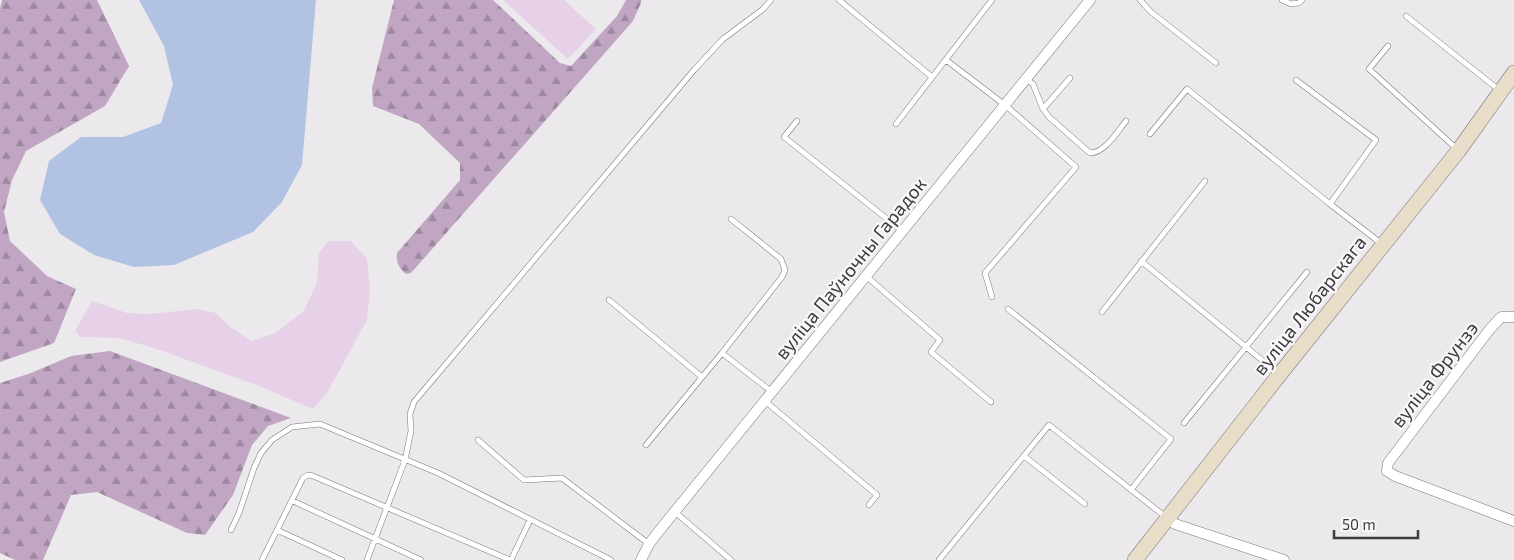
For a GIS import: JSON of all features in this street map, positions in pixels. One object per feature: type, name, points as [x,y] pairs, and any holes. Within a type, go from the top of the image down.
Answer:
[{"type":"street","name":"вуліца Паўночны Гарадок","points":[[641,560],[649,544],[901,230],[1090,0]]},
{"type":"street","name":"вуліца Любарскага","points":[[1135,560],[1280,374],[1459,150],[1514,73]]},
{"type":"street","name":"вуліца Фрунзэ","points":[[1514,316],[1500,317],[1490,329],[1388,463],[1387,471],[1395,476],[1514,521]]},
{"type":"street","points":[[1167,518],[1182,527],[1284,560]]},
{"type":"lane","points":[[367,560],[405,460],[410,431],[410,414],[414,402],[694,70],[723,38],[762,10],[771,0]]},
{"type":"lane","points":[[838,0],[932,77]]},
{"type":"lane","points":[[896,124],[992,0]]},
{"type":"lane","points":[[1140,0],[1151,12],[1216,62]]},
{"type":"lane","points":[[1282,0],[1291,4],[1299,4],[1302,0]]},
{"type":"lane","points":[[1406,16],[1501,92]]},
{"type":"lane","points":[[1388,46],[1370,69],[1459,150]]},
{"type":"lane","points":[[946,60],[1005,105],[1076,167],[984,273],[992,297]]},
{"type":"lane","points":[[1043,109],[1070,78]]},
{"type":"lane","points":[[1026,79],[1033,84],[1043,109],[1049,117],[1090,153],[1096,153],[1105,146],[1126,121]]},
{"type":"lane","points":[[1296,80],[1376,140],[1330,204]]},
{"type":"lane","points":[[1150,134],[1187,89],[1330,204],[1383,244]]},
{"type":"lane","points":[[797,121],[784,137],[901,230]]},
{"type":"lane","points":[[1102,312],[1205,181]]},
{"type":"lane","points":[[646,445],[722,353],[782,277],[785,270],[781,259],[731,219]]},
{"type":"lane","points":[[1141,261],[1280,374]]},
{"type":"lane","points":[[1184,423],[1307,272]]},
{"type":"lane","points":[[866,275],[940,340],[931,352],[991,402]]},
{"type":"lane","points":[[609,300],[702,377]]},
{"type":"lane","points":[[1008,309],[1171,440],[1131,490]]},
{"type":"lane","points":[[722,353],[772,392]]},
{"type":"lane","points":[[765,401],[877,495],[869,505]]},
{"type":"lane","points":[[231,530],[261,453],[272,440],[292,427],[320,424],[438,474],[611,560]]},
{"type":"lane","points":[[939,560],[1049,425],[1167,518]]},
{"type":"lane","points":[[478,440],[524,480],[562,478],[649,544]]},
{"type":"lane","points":[[1024,456],[1085,504]]},
{"type":"lane","points":[[262,560],[303,478],[308,475],[388,507],[509,560],[530,520]]},
{"type":"lane","points":[[293,501],[421,560]]},
{"type":"lane","points":[[675,512],[731,560]]},
{"type":"lane","points":[[278,530],[342,560]]},
{"type":"shaded area","points":[[503,0],[564,0],[596,29],[568,59]]},
{"type":"shaded area","points":[[328,241],[351,241],[367,259],[370,290],[367,320],[327,393],[313,409],[259,386],[154,348],[119,338],[80,337],[75,331],[92,301],[127,313],[150,314],[197,309],[216,313],[229,326],[252,341],[275,333],[304,311],[317,282],[319,253]]},
{"type":"green space","points":[[2,0],[97,0],[129,66],[105,106],[26,151],[12,180],[4,212],[10,241],[47,276],[76,289],[54,343],[0,362],[0,9]]},
{"type":"green space","points":[[394,0],[493,0],[560,63],[571,66],[617,16],[626,0],[641,0],[633,21],[411,273],[406,274],[398,265],[397,253],[460,180],[460,163],[419,124],[373,106],[372,88]]},
{"type":"green space","points":[[110,351],[291,418],[268,426],[252,445],[233,495],[205,535],[187,533],[97,492],[71,495],[43,560],[15,560],[0,553],[0,383],[31,373],[71,356]]},
{"type":"water","points":[[139,0],[316,0],[302,165],[282,202],[253,232],[174,265],[134,267],[94,255],[60,234],[40,200],[49,161],[81,137],[123,137],[161,123],[173,85],[164,46]]}]
